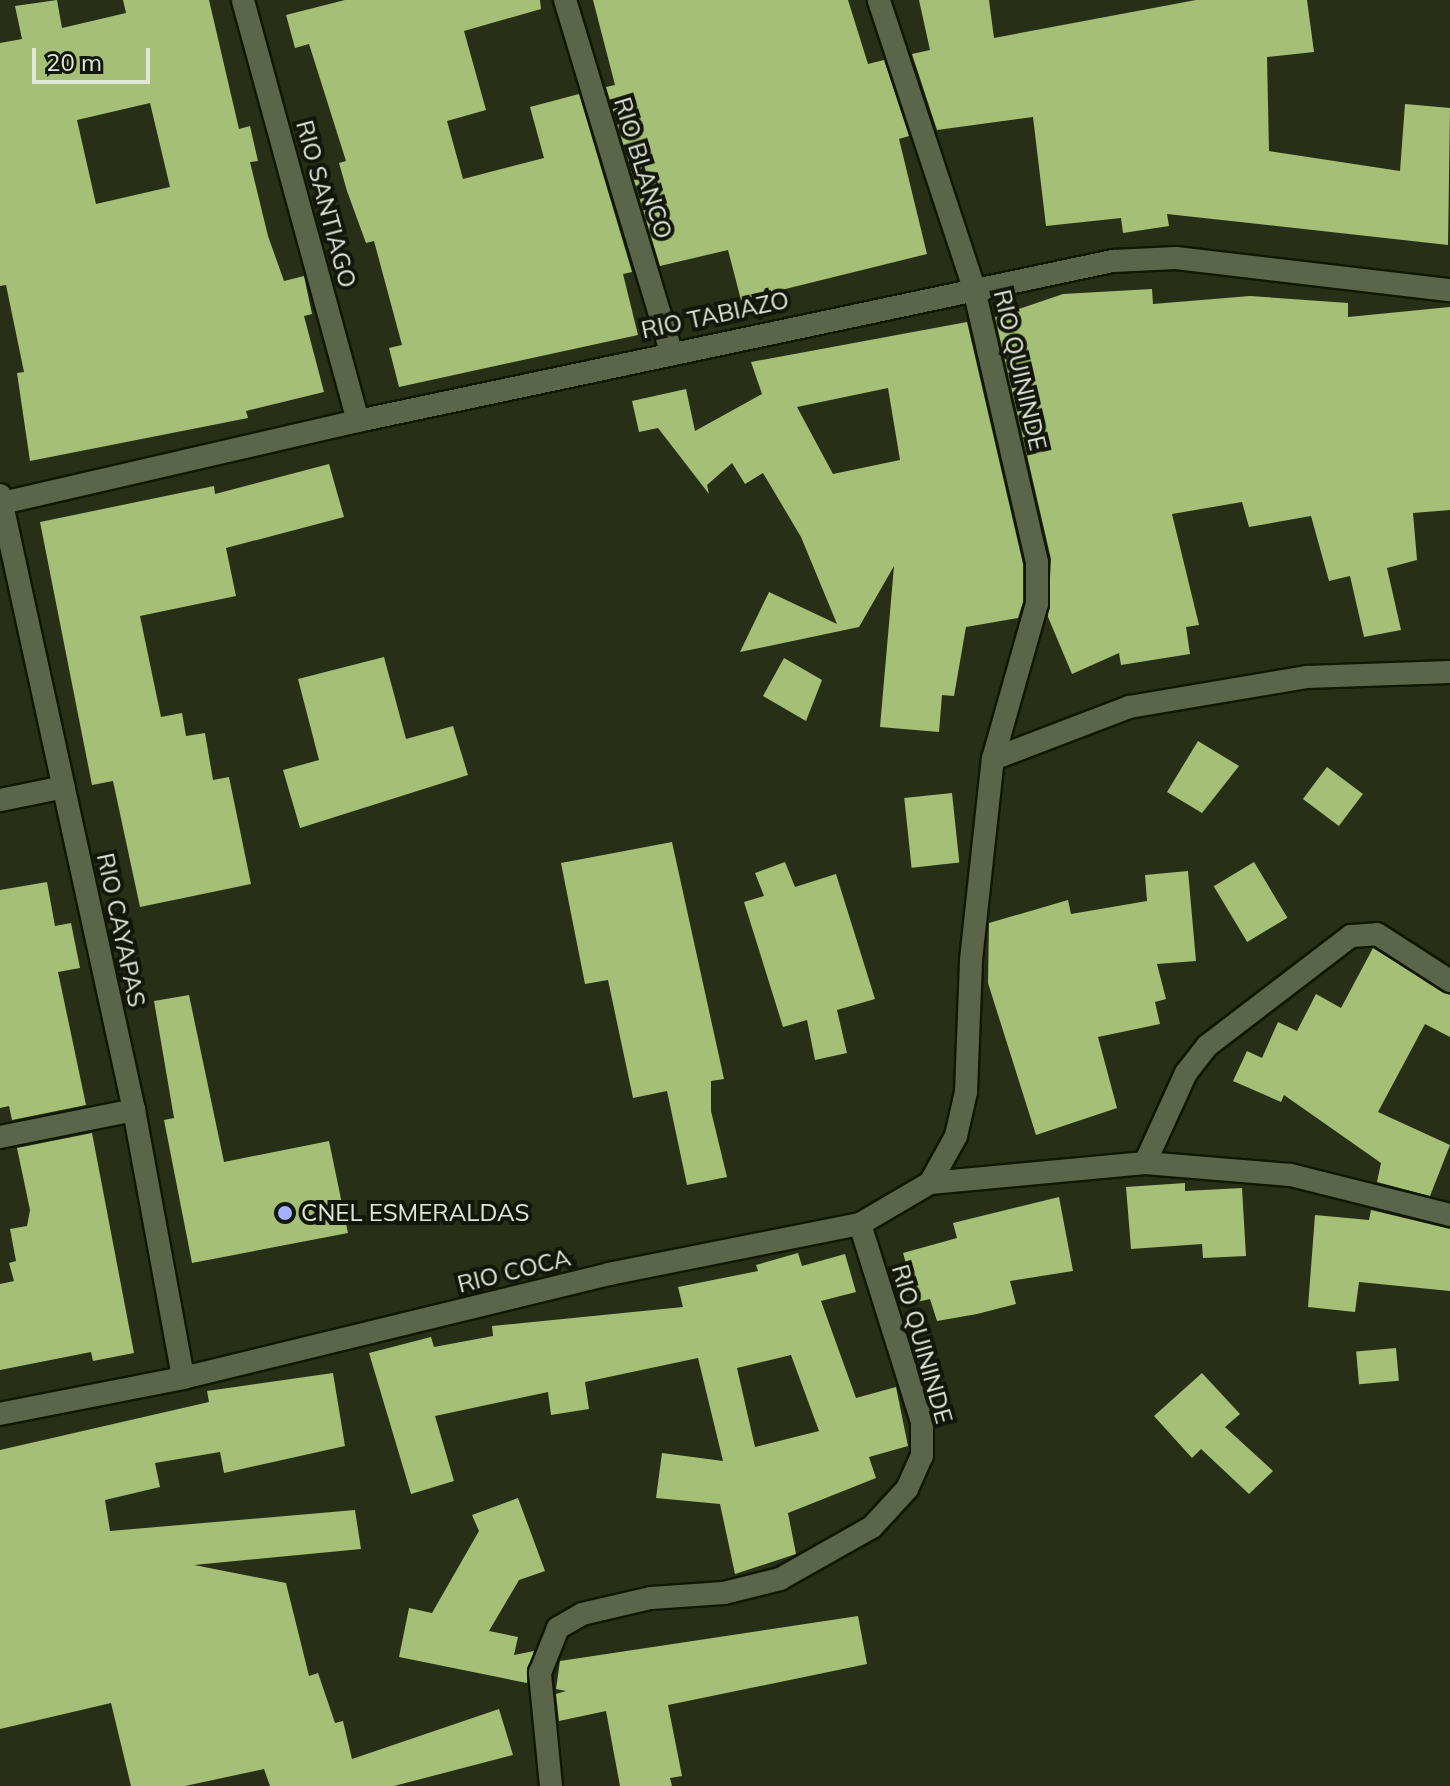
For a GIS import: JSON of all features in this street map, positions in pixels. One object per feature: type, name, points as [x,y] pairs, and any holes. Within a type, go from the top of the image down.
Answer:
[{"type":"street","name":"RIO SANTIAGO","points":[[243,0],[358,421]]},
{"type":"street","name":"RIO BLANCO","points":[[565,0],[671,351]]},
{"type":"street","name":"RIO QUININDE","points":[[879,0],[973,285],[1037,562],[1037,604],[993,759],[971,960],[966,1092],[956,1136],[930,1183]]},
{"type":"street","name":"RIO TABIAZO","points":[[1,500],[973,285],[1176,258],[1450,290]]},
{"type":"street","name":"RIO CAYAPAS","points":[[1,500],[134,1110],[183,1378]]},
{"type":"street","points":[[993,759],[1129,707],[1307,677],[1450,672]]},
{"type":"street","points":[[0,800],[64,787]]},
{"type":"street","points":[[1145,1163],[1186,1073],[1207,1046],[1351,936],[1377,934],[1450,981]]},
{"type":"street","points":[[0,1137],[134,1110]]},
{"type":"street","points":[[860,1224],[930,1183],[1145,1163],[1291,1175],[1450,1215]]},
{"type":"street","name":"RIO QUININDE","points":[[551,1786],[540,1673],[558,1628],[651,1598],[724,1593],[780,1579],[872,1527],[907,1489],[922,1456],[922,1422],[860,1224]]},
{"type":"street","name":"RIO COCA","points":[[0,1414],[183,1378],[609,1274],[860,1224]]},
{"type":"building","points":[[57,0],[62,28],[126,13],[123,0],[209,0],[239,129],[250,126],[258,161],[250,162],[268,236],[284,281],[304,276],[312,314],[304,316],[324,392],[246,411],[248,418],[30,461],[17,373],[24,372],[6,285],[0,286],[0,43],[22,39],[15,6]],"holes":[[[150,103],[170,187],[96,204],[77,120]]]},
{"type":"building","points":[[345,0],[540,0],[541,9],[464,31],[486,110],[447,121],[463,179],[544,158],[530,107],[579,94],[632,272],[623,274],[638,335],[399,387],[389,348],[402,345],[374,241],[366,243],[347,191],[339,163],[346,161],[309,44],[295,48],[286,15]]},
{"type":"building","points":[[593,0],[848,0],[868,64],[884,60],[909,136],[899,139],[927,254],[741,300],[728,250],[660,266],[606,87],[615,85]]},
{"type":"building","points":[[919,0],[989,0],[994,38],[1196,0],[1307,0],[1314,52],[1267,57],[1269,151],[1400,171],[1405,104],[1450,108],[1448,245],[1167,214],[1169,226],[1123,233],[1121,218],[1046,226],[1033,117],[937,130],[912,54],[930,50]]},
{"type":"building","points":[[1152,289],[1153,304],[1250,296],[1348,303],[1348,317],[1450,307],[1450,510],[1413,513],[1417,560],[1387,568],[1401,630],[1364,637],[1350,576],[1329,581],[1311,516],[1249,527],[1242,502],[1172,514],[1199,625],[1186,627],[1190,654],[1121,665],[1119,653],[1072,674],[1048,617],[1051,559],[995,317],[1063,294]]},
{"type":"building","points":[[967,322],[1023,564],[1023,602],[1018,618],[966,627],[954,696],[942,695],[939,732],[880,727],[894,566],[859,627],[740,652],[769,592],[837,624],[801,537],[763,473],[745,484],[732,463],[707,485],[709,494],[658,428],[639,432],[632,401],[686,389],[695,431],[762,394],[751,362]],"holes":[[[888,388],[900,460],[833,474],[797,407]]]},
{"type":"building","points":[[329,464],[344,517],[226,548],[236,596],[140,616],[161,717],[182,713],[186,736],[205,733],[213,780],[229,777],[251,884],[140,907],[113,781],[92,785],[40,522],[214,486],[215,494]]},
{"type":"building","points":[[384,657],[406,739],[453,726],[468,775],[300,828],[283,770],[319,760],[298,679]]},
{"type":"building","points":[[784,658],[822,680],[806,721],[763,696]]},
{"type":"building","points":[[1198,741],[1239,766],[1202,813],[1167,792]]},
{"type":"building","points":[[1327,767],[1363,794],[1339,826],[1303,799]]},
{"type":"building","points":[[952,793],[959,863],[912,868],[904,798]]},
{"type":"building","points":[[672,842],[724,1079],[711,1081],[711,1111],[727,1177],[687,1185],[667,1091],[633,1098],[608,980],[585,984],[561,863]]},
{"type":"building","points":[[785,862],[795,887],[836,874],[875,999],[837,1010],[847,1053],[815,1060],[807,1020],[783,1027],[744,902],[764,896],[755,873]]},
{"type":"building","points":[[1254,862],[1287,918],[1247,942],[1214,886]]},
{"type":"building","points":[[1188,871],[1196,961],[1157,964],[1166,999],[1155,1002],[1160,1024],[1098,1037],[1117,1108],[1036,1135],[988,983],[989,923],[1068,900],[1071,914],[1147,901],[1145,875]]},
{"type":"building","points":[[47,882],[55,926],[71,923],[80,968],[58,972],[86,1105],[12,1120],[9,1106],[0,1108],[0,890]]},
{"type":"building","points":[[1373,948],[1450,995],[1450,1037],[1425,1024],[1378,1112],[1450,1145],[1430,1196],[1377,1182],[1381,1163],[1284,1095],[1281,1102],[1233,1081],[1247,1051],[1262,1058],[1278,1022],[1297,1031],[1316,994],[1341,1008]]},
{"type":"building","points":[[189,995],[224,1162],[329,1141],[348,1233],[192,1263],[164,1120],[174,1118],[154,1001]]},
{"type":"building","points":[[92,1133],[134,1353],[93,1361],[91,1352],[0,1370],[0,1284],[14,1281],[9,1263],[16,1261],[10,1229],[27,1226],[30,1210],[17,1148]]},
{"type":"building","points":[[1185,1183],[1185,1191],[1242,1188],[1246,1256],[1203,1258],[1202,1244],[1131,1249],[1126,1187]]},
{"type":"building","points":[[1059,1197],[1073,1271],[1010,1281],[1016,1304],[977,1314],[937,1321],[930,1299],[917,1302],[903,1253],[957,1238],[953,1223]]},
{"type":"building","points":[[1371,1210],[1450,1229],[1450,1291],[1359,1282],[1355,1312],[1308,1307],[1315,1215],[1369,1220]]},
{"type":"building","points":[[798,1253],[802,1266],[845,1254],[856,1292],[821,1301],[856,1398],[896,1387],[908,1446],[869,1457],[876,1478],[788,1513],[796,1554],[735,1574],[720,1504],[656,1498],[662,1453],[723,1461],[698,1358],[585,1382],[589,1409],[551,1415],[548,1392],[435,1416],[454,1481],[411,1494],[369,1353],[431,1337],[434,1347],[493,1336],[492,1326],[683,1307],[678,1287],[758,1271],[756,1265]],"holes":[[[791,1355],[819,1431],[755,1447],[737,1368]]]},
{"type":"building","points":[[1396,1348],[1399,1381],[1359,1384],[1356,1351]]},
{"type":"building","points":[[333,1373],[345,1446],[224,1473],[220,1452],[155,1463],[160,1487],[105,1500],[110,1531],[355,1510],[361,1549],[194,1565],[286,1583],[309,1676],[318,1673],[335,1723],[343,1721],[352,1759],[499,1709],[513,1755],[394,1786],[270,1786],[264,1769],[185,1786],[131,1786],[111,1703],[0,1729],[0,1450],[209,1402],[207,1391]]},
{"type":"building","points":[[1202,1373],[1240,1414],[1225,1427],[1273,1471],[1249,1494],[1201,1449],[1192,1458],[1154,1416]]},
{"type":"building","points":[[518,1498],[545,1571],[519,1580],[489,1631],[518,1637],[514,1655],[534,1651],[527,1683],[399,1657],[409,1608],[432,1613],[479,1531],[472,1515]]},
{"type":"building","points":[[858,1616],[867,1664],[668,1705],[682,1776],[670,1778],[672,1786],[620,1786],[606,1711],[559,1721],[556,1694],[566,1691],[556,1689],[560,1661]]},
{"type":"place","name":"CNEL ESMERALDAS","points":[[285,1213]]}]
